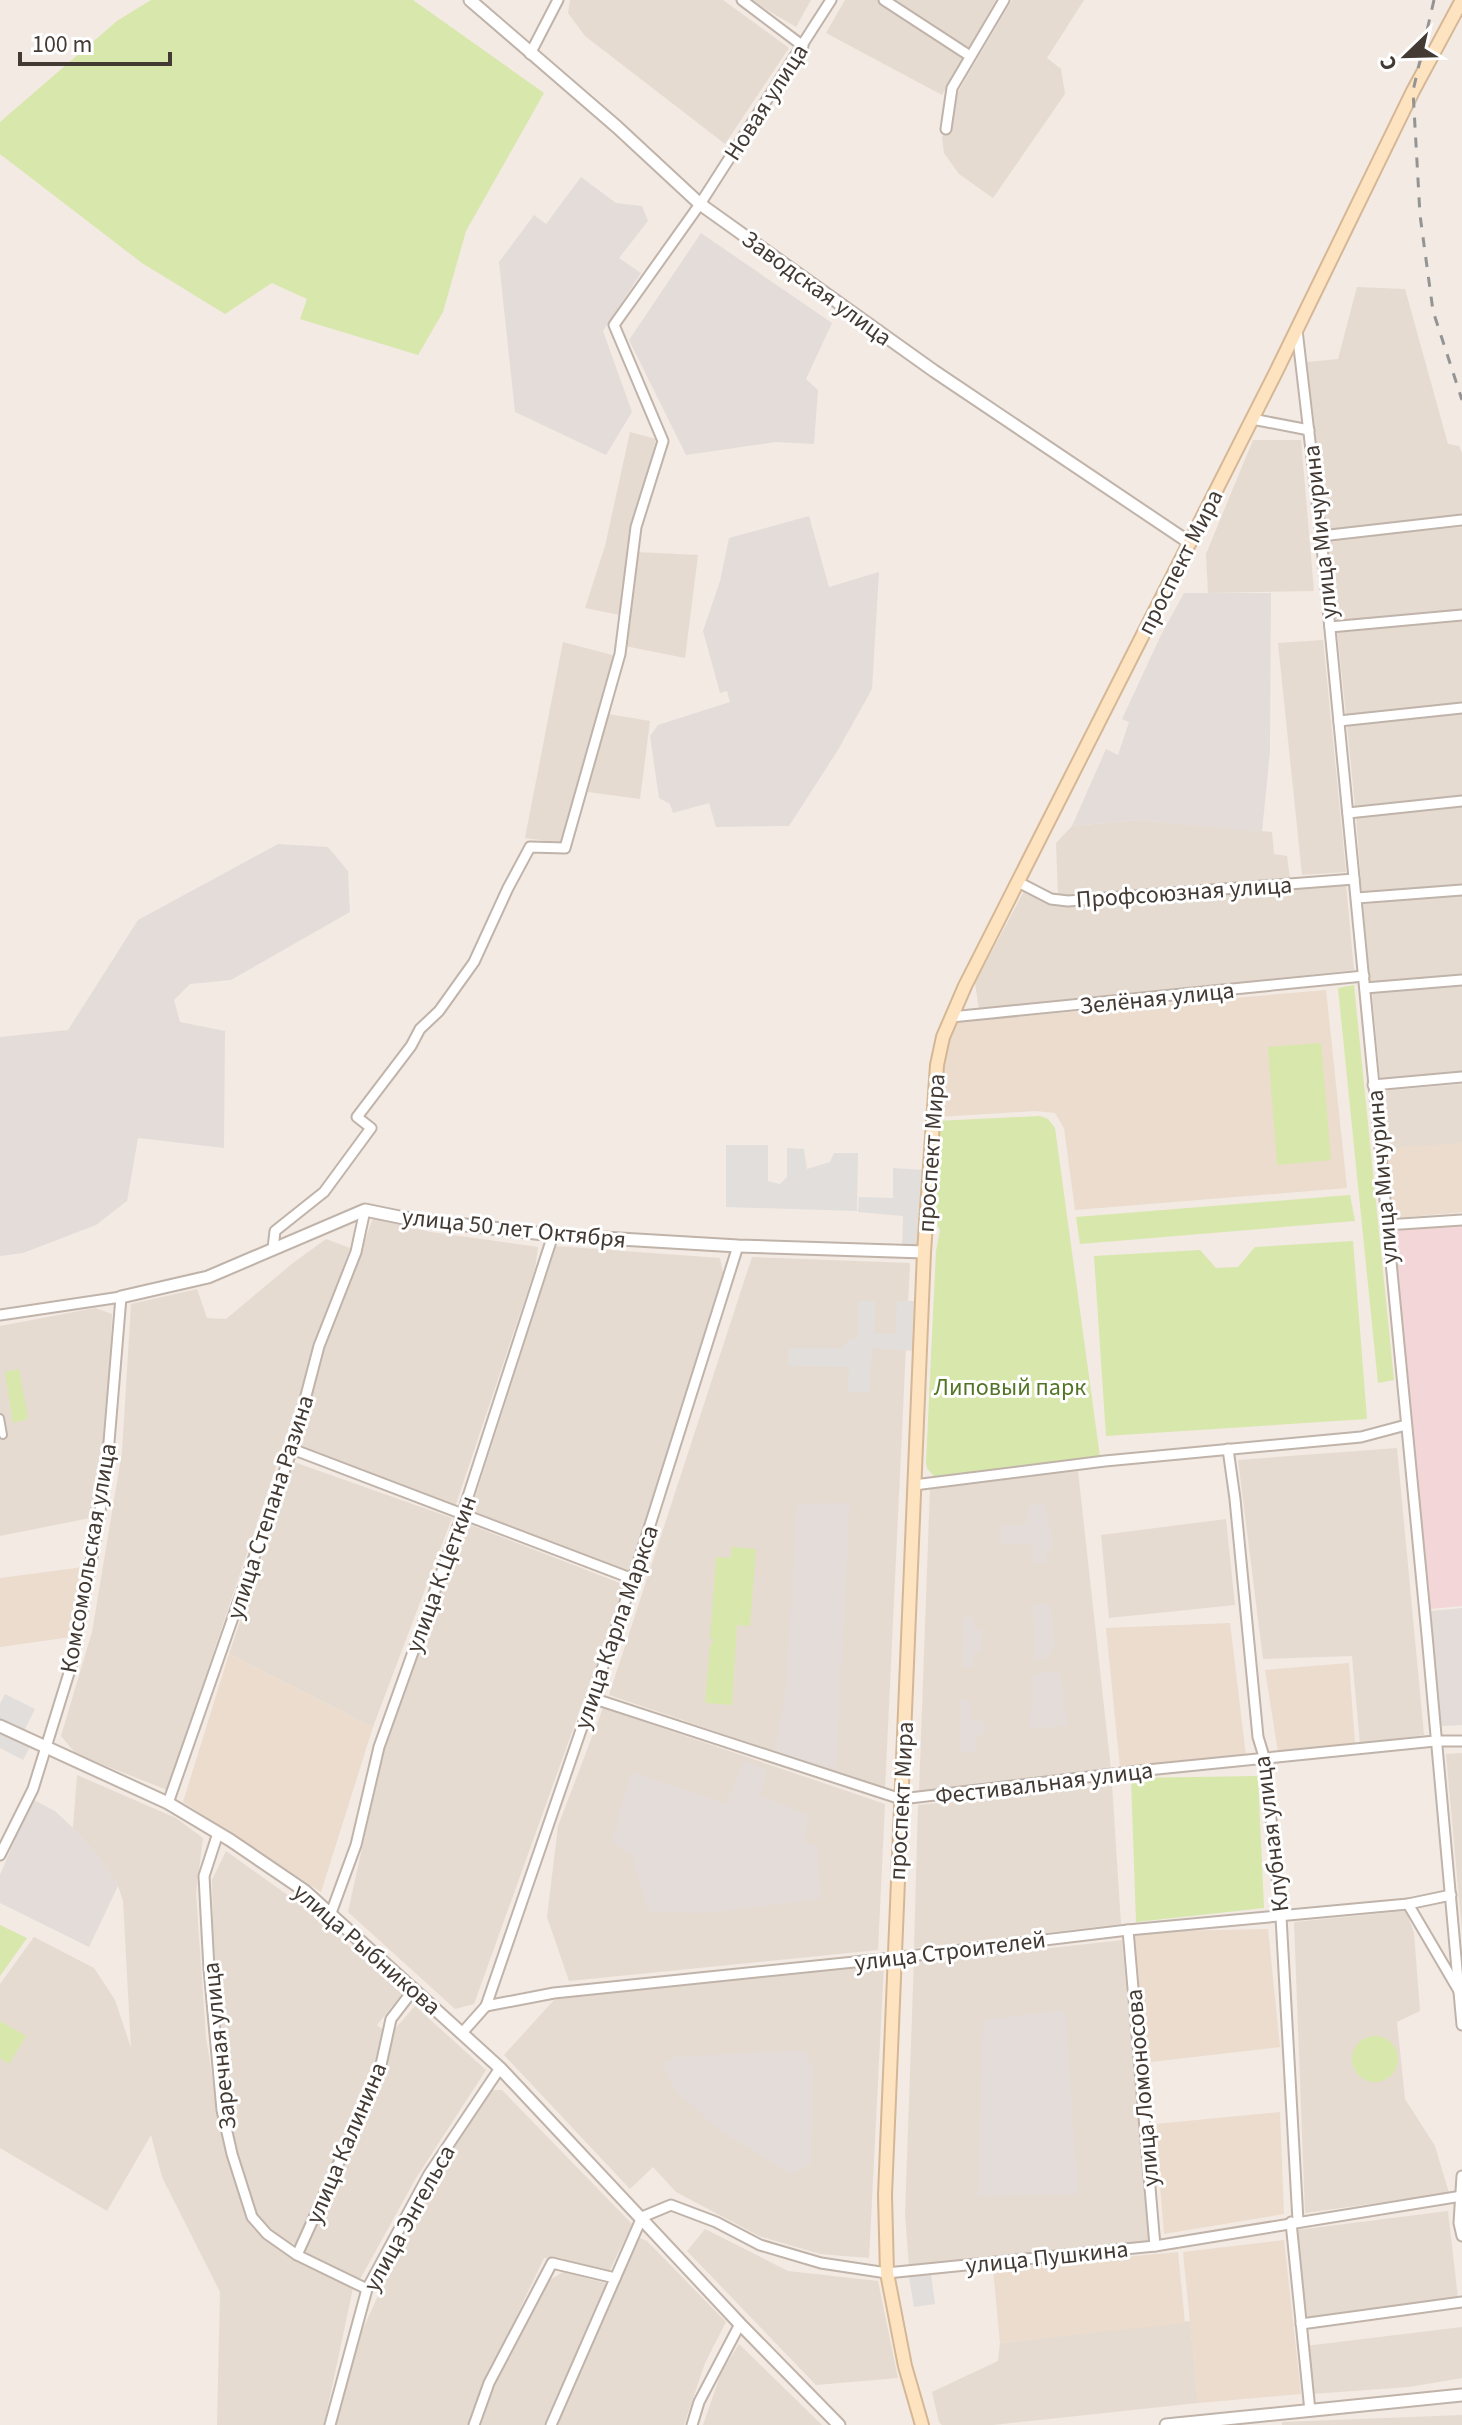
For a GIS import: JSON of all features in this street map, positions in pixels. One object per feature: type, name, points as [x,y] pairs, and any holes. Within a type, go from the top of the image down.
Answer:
[{"type":"main road","name":"проспект Мира","points":[[922,2425],[905,2366],[887,2273],[885,2195],[924,1252],[937,1065],[943,1037],[1297,330],[1413,91],[1462,0]]},
{"type":"street","name":"Заводская улица","points":[[470,0],[617,127],[700,204],[934,371],[1190,543]]},
{"type":"street","points":[[530,54],[558,0]]},
{"type":"street","points":[[742,0],[803,46]]},
{"type":"street","name":"Новая улица","points":[[700,204],[831,0]]},
{"type":"street","points":[[884,0],[970,56]]},
{"type":"street","points":[[946,129],[952,88],[1004,0]]},
{"type":"street","points":[[273,1248],[275,1231],[324,1192],[371,1128],[357,1117],[411,1046],[420,1029],[439,1011],[474,962],[530,847],[565,848],[620,654],[636,527],[663,441],[614,325],[700,204]]},
{"type":"street","name":"улица Мичурина","points":[[1297,330],[1357,898],[1462,2025]]},
{"type":"street","points":[[1252,419],[1309,430]]},
{"type":"street","points":[[1321,536],[1462,520]]},
{"type":"street","points":[[1330,627],[1462,615]]},
{"type":"street","points":[[1339,721],[1462,708]]},
{"type":"street","points":[[1348,813],[1462,801]]},
{"type":"street","name":"Профсоюзная улица","points":[[1018,882],[1051,899],[1068,901],[1354,879]]},
{"type":"street","points":[[1357,898],[1462,890]]},
{"type":"street","name":"Зелёная улица","points":[[951,1017],[1364,976]]},
{"type":"street","points":[[1365,988],[1462,980]]},
{"type":"street","points":[[1373,1085],[1462,1077]]},
{"type":"street","points":[[0,1315],[121,1297],[208,1277],[365,1210]]},
{"type":"street","name":"улица 50 лет Октября","points":[[365,1210],[404,1218],[553,1235],[738,1246],[924,1252]]},
{"type":"street","name":"улица Степана Разина","points":[[168,1803],[292,1449],[319,1346],[356,1252],[365,1210]]},
{"type":"street","points":[[1386,1225],[1462,1220]]},
{"type":"street","name":"улица К.Цеткин","points":[[331,1913],[356,1845],[379,1747],[462,1515],[553,1235]]},
{"type":"street","name":"улица Карла Маркса","points":[[486,2006],[633,1579],[738,1246]]},
{"type":"street","name":"Комсомольская улица","points":[[0,1855],[33,1789],[73,1660],[98,1525],[113,1417],[121,1297]]},
{"type":"street","points":[[0,1418],[3,1435]]},
{"type":"street","points":[[914,1485],[1105,1461],[1361,1437],[1406,1425]]},
{"type":"street","points":[[292,1449],[633,1579]]},
{"type":"street","name":"Клубная улица","points":[[1228,1449],[1258,1737],[1265,1760],[1281,1917],[1294,2222],[1310,2411]]},
{"type":"street","name":"Фестивальная улица","points":[[592,1698],[901,1799],[1147,1770],[1435,1741],[1462,1741]]},
{"type":"street","name":"улица Рыбникова","points":[[0,1726],[168,1803],[305,1891],[500,2068],[839,2425]]},
{"type":"street","name":"Заречная улица","points":[[218,1833],[204,1876],[209,1969],[222,2110],[252,2217],[267,2234],[297,2255],[367,2289]]},
{"type":"street","name":"улица Строителей","points":[[486,2006],[554,1993],[1128,1930],[1408,1904],[1451,1895]]},
{"type":"street","points":[[1408,1904],[1461,1994]]},
{"type":"street","name":"улица Ломоносова","points":[[1128,1930],[1155,2246]]},
{"type":"street","name":"улица Калинина","points":[[297,2255],[379,2074],[391,2019],[414,1989]]},
{"type":"street","points":[[462,2033],[486,2006]]},
{"type":"street","name":"улица Энгельса","points":[[330,2425],[367,2289],[429,2174],[500,2068]]},
{"type":"street","points":[[1462,2176],[1459,2223],[1462,2236]]},
{"type":"street","name":"улица Пушкина","points":[[642,2217],[671,2205],[716,2222],[760,2245],[821,2263],[887,2273],[1155,2246],[1461,2196]]},
{"type":"street","points":[[551,2425],[642,2217]]},
{"type":"street","points":[[474,2425],[489,2383],[552,2263],[615,2278]]},
{"type":"street","points":[[1301,2324],[1462,2302]]},
{"type":"street","points":[[692,2425],[699,2402],[740,2324]]},
{"type":"street","points":[[1166,2425],[1279,2420],[1310,2411],[1462,2395]]},
{"type":"shaded area","points":[[570,0],[723,0],[789,48],[725,144],[585,36],[568,13]]},
{"type":"shaded area","points":[[750,0],[811,0],[796,27]]},
{"type":"shaded area","points":[[845,0],[996,0],[942,95],[826,33]]},
{"type":"shaded area","points":[[1012,0],[1084,0],[1047,58],[1061,69],[1065,94],[993,198],[959,174],[944,153],[942,138],[955,97]]},
{"type":"shaded area","points":[[581,177],[616,203],[642,206],[648,221],[619,258],[641,273],[603,331],[632,412],[606,455],[515,412],[499,262],[534,215],[546,224]]},
{"type":"shaded area","points":[[701,233],[832,323],[806,379],[818,390],[814,444],[776,442],[686,455],[629,340]]},
{"type":"shaded area","points":[[1357,287],[1405,289],[1448,444],[1459,446],[1462,453],[1462,516],[1327,529],[1307,362],[1338,359]]},
{"type":"shaded area","points":[[630,432],[656,439],[635,522],[620,615],[585,608],[605,546]]},
{"type":"shaded area","points":[[1253,440],[1301,440],[1314,591],[1208,593],[1206,554]]},
{"type":"shaded area","points":[[809,516],[829,587],[879,572],[872,689],[838,750],[789,826],[716,827],[709,803],[673,813],[670,804],[659,798],[650,736],[658,725],[730,702],[727,691],[720,693],[703,631],[720,581],[729,538]]},
{"type":"shaded area","points":[[1462,527],[1462,611],[1336,623],[1327,539]]},
{"type":"shaded area","points":[[637,552],[698,555],[685,658],[625,646]]},
{"type":"shaded area","points":[[1184,593],[1271,593],[1270,751],[1262,832],[1139,820],[1072,826],[1106,749],[1118,755],[1129,722],[1122,719]]},
{"type":"shaded area","points":[[1462,619],[1462,703],[1346,715],[1337,630]]},
{"type":"shaded area","points":[[1323,640],[1346,872],[1302,875],[1278,643]]},
{"type":"shaded area","points":[[563,642],[616,656],[562,843],[525,838]]},
{"type":"shaded area","points":[[1462,713],[1462,795],[1355,806],[1347,725]]},
{"type":"shaded area","points":[[608,714],[650,721],[640,799],[588,792]]},
{"type":"shaded area","points":[[1462,805],[1462,886],[1362,894],[1356,816]]},
{"type":"shaded area","points":[[1139,820],[1272,832],[1274,854],[1287,856],[1290,878],[1058,896],[1056,843],[1072,826]]},
{"type":"shaded area","points":[[278,844],[328,847],[348,871],[350,912],[231,980],[190,984],[174,1000],[180,1022],[225,1031],[224,1148],[138,1138],[127,1201],[96,1225],[23,1253],[0,1256],[0,1037],[68,1030],[138,920]]},
{"type":"shaded area","points":[[1346,885],[1354,970],[979,1010],[975,983],[1025,889],[1059,906]]},
{"type":"shaded area","points":[[1462,895],[1462,975],[1370,983],[1363,904]]},
{"type":"shaded area","points":[[1462,985],[1462,1071],[1380,1079],[1372,992]]},
{"type":"shaded area","points":[[1326,990],[1347,1188],[1075,1210],[1064,1128],[1055,1113],[1035,1111],[937,1117],[946,1042],[954,1022]]},
{"type":"shaded area","points":[[1462,1084],[1462,1212],[1393,1218],[1381,1091]]},
{"type":"shaded area","points":[[1462,1143],[1462,1212],[1393,1218],[1386,1148]]},
{"type":"shaded area","points":[[726,1145],[768,1145],[768,1181],[780,1184],[787,1177],[787,1148],[804,1149],[807,1169],[830,1162],[834,1153],[858,1153],[857,1211],[726,1207]]},
{"type":"shaded area","points":[[893,1168],[926,1170],[921,1248],[902,1248],[903,1216],[858,1212],[859,1197],[893,1198]]},
{"type":"shaded area","points":[[373,1218],[431,1232],[538,1247],[535,1269],[455,1507],[299,1445],[325,1347]]},
{"type":"shaded area","points":[[1462,1225],[1462,1606],[1430,1609],[1392,1229]]},
{"type":"shaded area","points":[[326,1239],[350,1248],[167,1790],[76,1754],[61,1736],[92,1632],[122,1452],[131,1304],[197,1289],[207,1318],[226,1319]]},
{"type":"shaded area","points":[[556,1246],[720,1258],[724,1278],[630,1574],[470,1513]]},
{"type":"shaded area","points":[[752,1257],[910,1263],[885,1789],[609,1695]]},
{"type":"shaded area","points":[[858,1301],[875,1301],[874,1333],[895,1334],[897,1301],[918,1301],[916,1351],[872,1348],[869,1392],[848,1392],[849,1367],[788,1366],[789,1348],[842,1348],[849,1340],[858,1338]]},
{"type":"shaded area","points":[[95,1308],[112,1314],[106,1448],[90,1518],[0,1536],[0,1326]]},
{"type":"shaded area","points":[[1397,1448],[1424,1735],[1360,1744],[1352,1656],[1263,1659],[1238,1460]]},
{"type":"shaded area","points":[[294,1462],[452,1518],[373,1727],[229,1654]]},
{"type":"shaded area","points":[[1078,1471],[1111,1770],[919,1792],[930,1488]]},
{"type":"shaded area","points":[[850,1503],[836,1770],[775,1752],[786,1687],[797,1504]]},
{"type":"shaded area","points":[[1044,1504],[1053,1550],[1046,1551],[1047,1563],[1034,1564],[1031,1544],[1001,1544],[1001,1526],[1027,1524],[1028,1505]]},
{"type":"shaded area","points":[[1226,1519],[1235,1605],[1109,1618],[1101,1535]]},
{"type":"shaded area","points":[[466,1523],[625,1585],[474,2004],[455,2009],[348,1912],[385,1744]]},
{"type":"shaded area","points":[[84,1567],[71,1637],[0,1647],[0,1578]]},
{"type":"shaded area","points":[[1050,1603],[1055,1648],[1044,1661],[1034,1661],[1033,1605]]},
{"type":"shaded area","points":[[1462,1608],[1462,1725],[1441,1726],[1431,1611]]},
{"type":"shaded area","points":[[963,1617],[974,1617],[974,1629],[982,1630],[981,1653],[974,1653],[973,1667],[962,1667]]},
{"type":"shaded area","points":[[1230,1623],[1246,1756],[1120,1768],[1106,1628]]},
{"type":"shaded area","points":[[229,1654],[373,1727],[321,1892],[183,1802]]},
{"type":"shaded area","points":[[1349,1663],[1355,1744],[1278,1752],[1265,1670]]},
{"type":"shaded area","points":[[1060,1673],[1068,1725],[1030,1729],[1032,1675]]},
{"type":"shaded area","points":[[5,1694],[35,1709],[24,1731],[0,1719],[0,1704]]},
{"type":"shaded area","points":[[960,1700],[970,1700],[971,1721],[985,1721],[985,1735],[976,1735],[976,1752],[961,1752]]},
{"type":"shaded area","points":[[603,1708],[885,1804],[878,1950],[569,1981],[547,1917],[558,1826]]},
{"type":"shaded area","points":[[0,1731],[31,1745],[23,1760],[0,1748]]},
{"type":"shaded area","points":[[1462,1753],[1462,1932],[1446,1754]]},
{"type":"shaded area","points":[[744,1761],[767,1769],[760,1796],[809,1815],[804,1841],[818,1847],[820,1899],[708,1913],[648,1912],[632,1855],[611,1842],[631,1772],[726,1804]]},
{"type":"shaded area","points":[[77,1775],[176,1818],[203,1838],[196,1893],[206,2037],[221,2134],[249,2224],[280,2251],[353,2288],[324,2425],[217,2425],[220,2292],[162,2177],[151,2135],[107,2211],[0,2148],[0,1984],[34,1937],[94,1968],[115,2000],[131,2048],[123,1901],[118,1886],[94,1851],[73,1828]]},
{"type":"shaded area","points":[[1112,1785],[1121,1924],[914,1948],[918,1805]]},
{"type":"shaded area","points":[[32,1799],[55,1811],[73,1828],[94,1851],[118,1886],[89,1947],[0,1903],[0,1875]]},
{"type":"shaded area","points":[[226,1851],[310,1911],[402,1994],[377,2025],[383,2030],[379,2063],[298,2246],[274,2234],[254,2212],[230,2135],[214,1965],[212,1880]]},
{"type":"shaded area","points":[[1406,1911],[1414,1933],[1420,2011],[1397,2022],[1405,2099],[1435,2146],[1449,2193],[1305,2213],[1294,1922]]},
{"type":"shaded area","points":[[1268,1929],[1280,2047],[1142,2063],[1131,1932]]},
{"type":"shaded area","points":[[1122,1940],[1149,2242],[909,2266],[905,2215],[914,1959],[955,1959]]},
{"type":"shaded area","points":[[884,1964],[869,2258],[820,2254],[759,2236],[676,2192],[653,2167],[630,2189],[504,2055],[554,2000],[593,1993]]},
{"type":"shaded area","points":[[415,2006],[486,2070],[416,2178],[359,2281],[302,2252],[384,2075],[394,2030]]},
{"type":"shaded area","points":[[1065,2010],[1078,2194],[978,2196],[983,2020]]},
{"type":"shaded area","points":[[804,2050],[813,2067],[811,2164],[791,2174],[722,2132],[675,2091],[663,2064],[673,2057]]},
{"type":"shaded area","points":[[490,2090],[502,2090],[632,2224],[610,2270],[597,2271],[559,2259],[544,2258],[479,2395],[469,2425],[334,2425],[355,2346],[433,2176]]},
{"type":"shaded area","points":[[1280,2112],[1284,2214],[1164,2234],[1155,2124]]},
{"type":"shaded area","points":[[1448,2211],[1458,2298],[1305,2320],[1297,2230]]},
{"type":"shaded area","points":[[705,2229],[788,2271],[878,2281],[898,2378],[816,2385],[687,2251]]},
{"type":"shaded area","points":[[636,2236],[647,2241],[726,2322],[705,2363],[684,2425],[554,2425]]},
{"type":"shaded area","points":[[1284,2240],[1301,2394],[1198,2403],[1183,2252]]},
{"type":"shaded area","points":[[1178,2252],[1185,2323],[1000,2343],[993,2269]]},
{"type":"shaded area","points":[[563,2272],[609,2284],[544,2425],[480,2425],[501,2370],[550,2280]]},
{"type":"shaded area","points":[[931,2274],[935,2304],[914,2307],[909,2277]]},
{"type":"shaded area","points":[[1190,2321],[1198,2403],[993,2425],[942,2425],[939,2422],[932,2392],[998,2361],[1000,2343]]},
{"type":"shaded area","points":[[1462,2327],[1462,2378],[1409,2387],[1311,2394],[1305,2346]]},
{"type":"shaded area","points":[[739,2344],[822,2425],[703,2425],[721,2373]]},
{"type":"shaded area","points":[[1462,2415],[1462,2425],[1282,2425],[1282,2422]]},
{"type":"green space","points":[[151,0],[413,0],[544,93],[466,231],[443,312],[418,355],[300,319],[307,299],[272,283],[225,314],[142,263],[0,154],[0,122],[117,21]]},
{"type":"green space","points":[[1354,985],[1394,1380],[1378,1383],[1338,988]]},
{"type":"green space","points":[[1321,1043],[1331,1160],[1277,1165],[1268,1047]]},
{"type":"green space","name":"Липовый парк","points":[[1040,1116],[1048,1119],[1055,1128],[1100,1457],[936,1479],[926,1463],[936,1251],[940,1230],[931,1213],[936,1121]]},
{"type":"green space","points":[[1350,1195],[1355,1221],[1080,1244],[1076,1217]]},
{"type":"green space","points":[[1353,1241],[1367,1419],[1106,1436],[1094,1256],[1200,1250],[1216,1268],[1238,1267],[1255,1247]]},
{"type":"green space","points":[[19,1369],[28,1419],[13,1423],[5,1372]]},
{"type":"green space","points":[[732,1547],[756,1549],[750,1626],[737,1625],[732,1705],[705,1703],[713,1640],[710,1638],[716,1557],[730,1558]]},
{"type":"green space","points":[[1258,1776],[1264,1908],[1136,1922],[1131,1778]]},
{"type":"green space","points":[[0,1925],[27,1938],[0,1976]]},
{"type":"green space","points":[[0,2021],[26,2036],[9,2064],[0,2058]]},
{"type":"green space","points":[[1375,2036],[1391,2043],[1398,2059],[1391,2075],[1375,2082],[1359,2075],[1352,2059],[1359,2043]]},
{"type":"railway","points":[[1434,0],[1413,91],[1420,215],[1433,311],[1462,400]]}]
